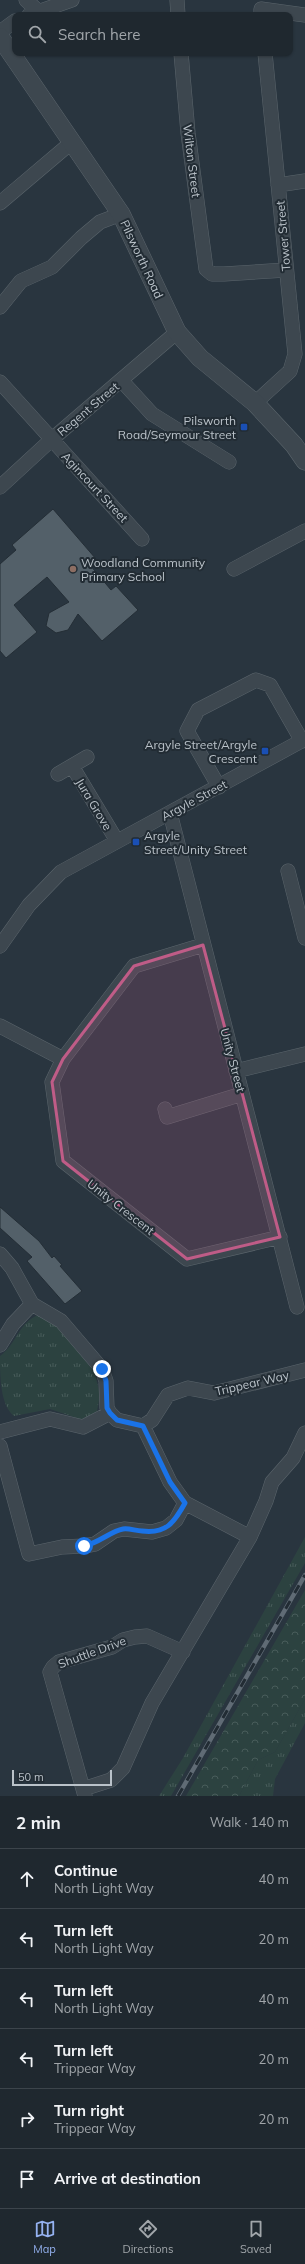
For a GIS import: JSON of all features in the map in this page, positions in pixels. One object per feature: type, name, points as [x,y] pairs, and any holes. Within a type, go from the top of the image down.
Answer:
[{"type":"street","points":[[26,0],[33,12]]},
{"type":"street","points":[[37,12],[72,0]]},
{"type":"street","points":[[176,0],[178,12]]},
{"type":"street","points":[[293,14],[305,15]]},
{"type":"street","points":[[0,32],[12,23]]},
{"type":"street","name":"Pilsworth Road","points":[[0,37],[12,54]]},
{"type":"street","name":"Pilsworth Road","points":[[13,56],[121,214],[177,332],[200,358],[255,403],[294,445],[305,461]]},
{"type":"street","name":"Wilton Street","points":[[181,56],[188,133],[206,269],[212,274],[286,270]]},
{"type":"street","name":"Tower Street","points":[[255,403],[290,371],[300,342],[286,270],[265,56]]},
{"type":"street","points":[[0,203],[72,142]]},
{"type":"street","points":[[278,185],[305,181]]},
{"type":"street","points":[[0,307],[21,281],[52,266],[100,222],[121,214]]},
{"type":"street","name":"Regent Street","points":[[0,487],[51,440],[177,332]]},
{"type":"street","points":[[121,380],[152,414],[229,462]]},
{"type":"street","name":"Agincourt Street","points":[[0,382],[142,539]]},
{"type":"street","points":[[234,569],[305,531]]},
{"type":"street","points":[[219,787],[187,731],[198,710],[256,680],[270,685],[304,740]]},
{"type":"street","name":"Argyle Street","points":[[0,946],[29,906],[61,872],[304,740]]},
{"type":"street","name":"Jura Grove","points":[[58,774],[87,757]]},
{"type":"street","name":"Jura Grove","points":[[72,766],[117,841]]},
{"type":"street","name":"Unity Street","points":[[170,813],[298,1307]]},
{"type":"street","points":[[288,871],[305,938]]},
{"type":"street","name":"Unity Crescent","points":[[203,945],[134,966],[63,1059],[52,1082],[63,1161],[187,1259],[280,1237]]},
{"type":"street","points":[[0,1026],[63,1059]]},
{"type":"street","points":[[236,1071],[305,1054]]},
{"type":"street","points":[[165,1109],[167,1117],[242,1094]]},
{"type":"street","points":[[0,1254],[12,1268],[32,1304],[61,1320],[102,1369],[106,1381],[107,1408],[110,1413],[117,1420],[143,1426],[170,1482],[185,1503],[250,1537]]},
{"type":"street","points":[[0,1345],[14,1324],[32,1304]]},
{"type":"street","name":"Trippear Way","points":[[143,1426],[152,1420],[168,1395],[188,1388],[214,1393],[305,1370]]},
{"type":"street","points":[[0,1432],[50,1420],[83,1427],[110,1413]]},
{"type":"street","name":"Shuttle Drive","points":[[183,1652],[147,1636],[135,1636],[123,1640],[112,1647],[59,1662],[53,1667],[50,1672],[84,1792],[110,1780],[123,1768],[152,1703],[183,1652],[250,1537],[266,1501],[272,1482],[294,1458],[305,1433]]},
{"type":"street","points":[[0,1446],[29,1554],[62,1547],[95,1544],[114,1531],[124,1529],[152,1532],[166,1528],[176,1520],[185,1503]]},
{"type":"highlighted area","points":[[203,945],[280,1237],[187,1259],[63,1161],[52,1082],[63,1059],[134,966]]},
{"type":"green space","points":[[39,1315],[57,1324],[95,1373],[100,1395],[97,1411],[83,1420],[50,1409],[14,1416],[6,1405],[2,1389],[0,1356],[6,1351],[22,1327],[32,1318]]},
{"type":"green space","points":[[305,1537],[305,1563],[171,1796],[159,1796],[183,1758]]},
{"type":"green space","points":[[305,1590],[305,1699],[275,1752],[258,1760],[239,1796],[186,1796]]},
{"type":"green space","points":[[305,1699],[305,1723],[275,1779],[273,1796],[239,1796],[258,1760],[275,1752]]},
{"type":"building","points":[[53,509],[96,559],[90,565],[111,590],[116,586],[138,610],[102,641],[78,614],[68,630],[56,633],[46,626],[49,613],[69,602],[47,577],[14,605],[37,632],[6,658],[0,651],[0,564],[16,550],[12,545]]},
{"type":"building","points":[[0,1207],[39,1241],[52,1258],[54,1256],[62,1265],[60,1266],[82,1291],[65,1304],[27,1261],[32,1257],[0,1228]]},
{"type":"railway","points":[[178,1796],[305,1575]]},
{"type":"place","name":"Pilsworth Road/Seymour Street","points":[[244,427]]},
{"type":"place","name":"Woodland Community Primary School","points":[[73,569]]},
{"type":"place","name":"Argyle Street/Argyle Crescent","points":[[265,751]]},
{"type":"place","name":"Argyle Street/Unity Street","points":[[136,842]]},
{"type":"route","points":[[84,1546],[95,1544],[114,1531],[124,1529],[152,1532],[166,1528],[176,1520],[185,1503],[170,1482],[143,1426],[117,1420],[110,1413],[107,1408],[106,1381],[102,1369]]}]
